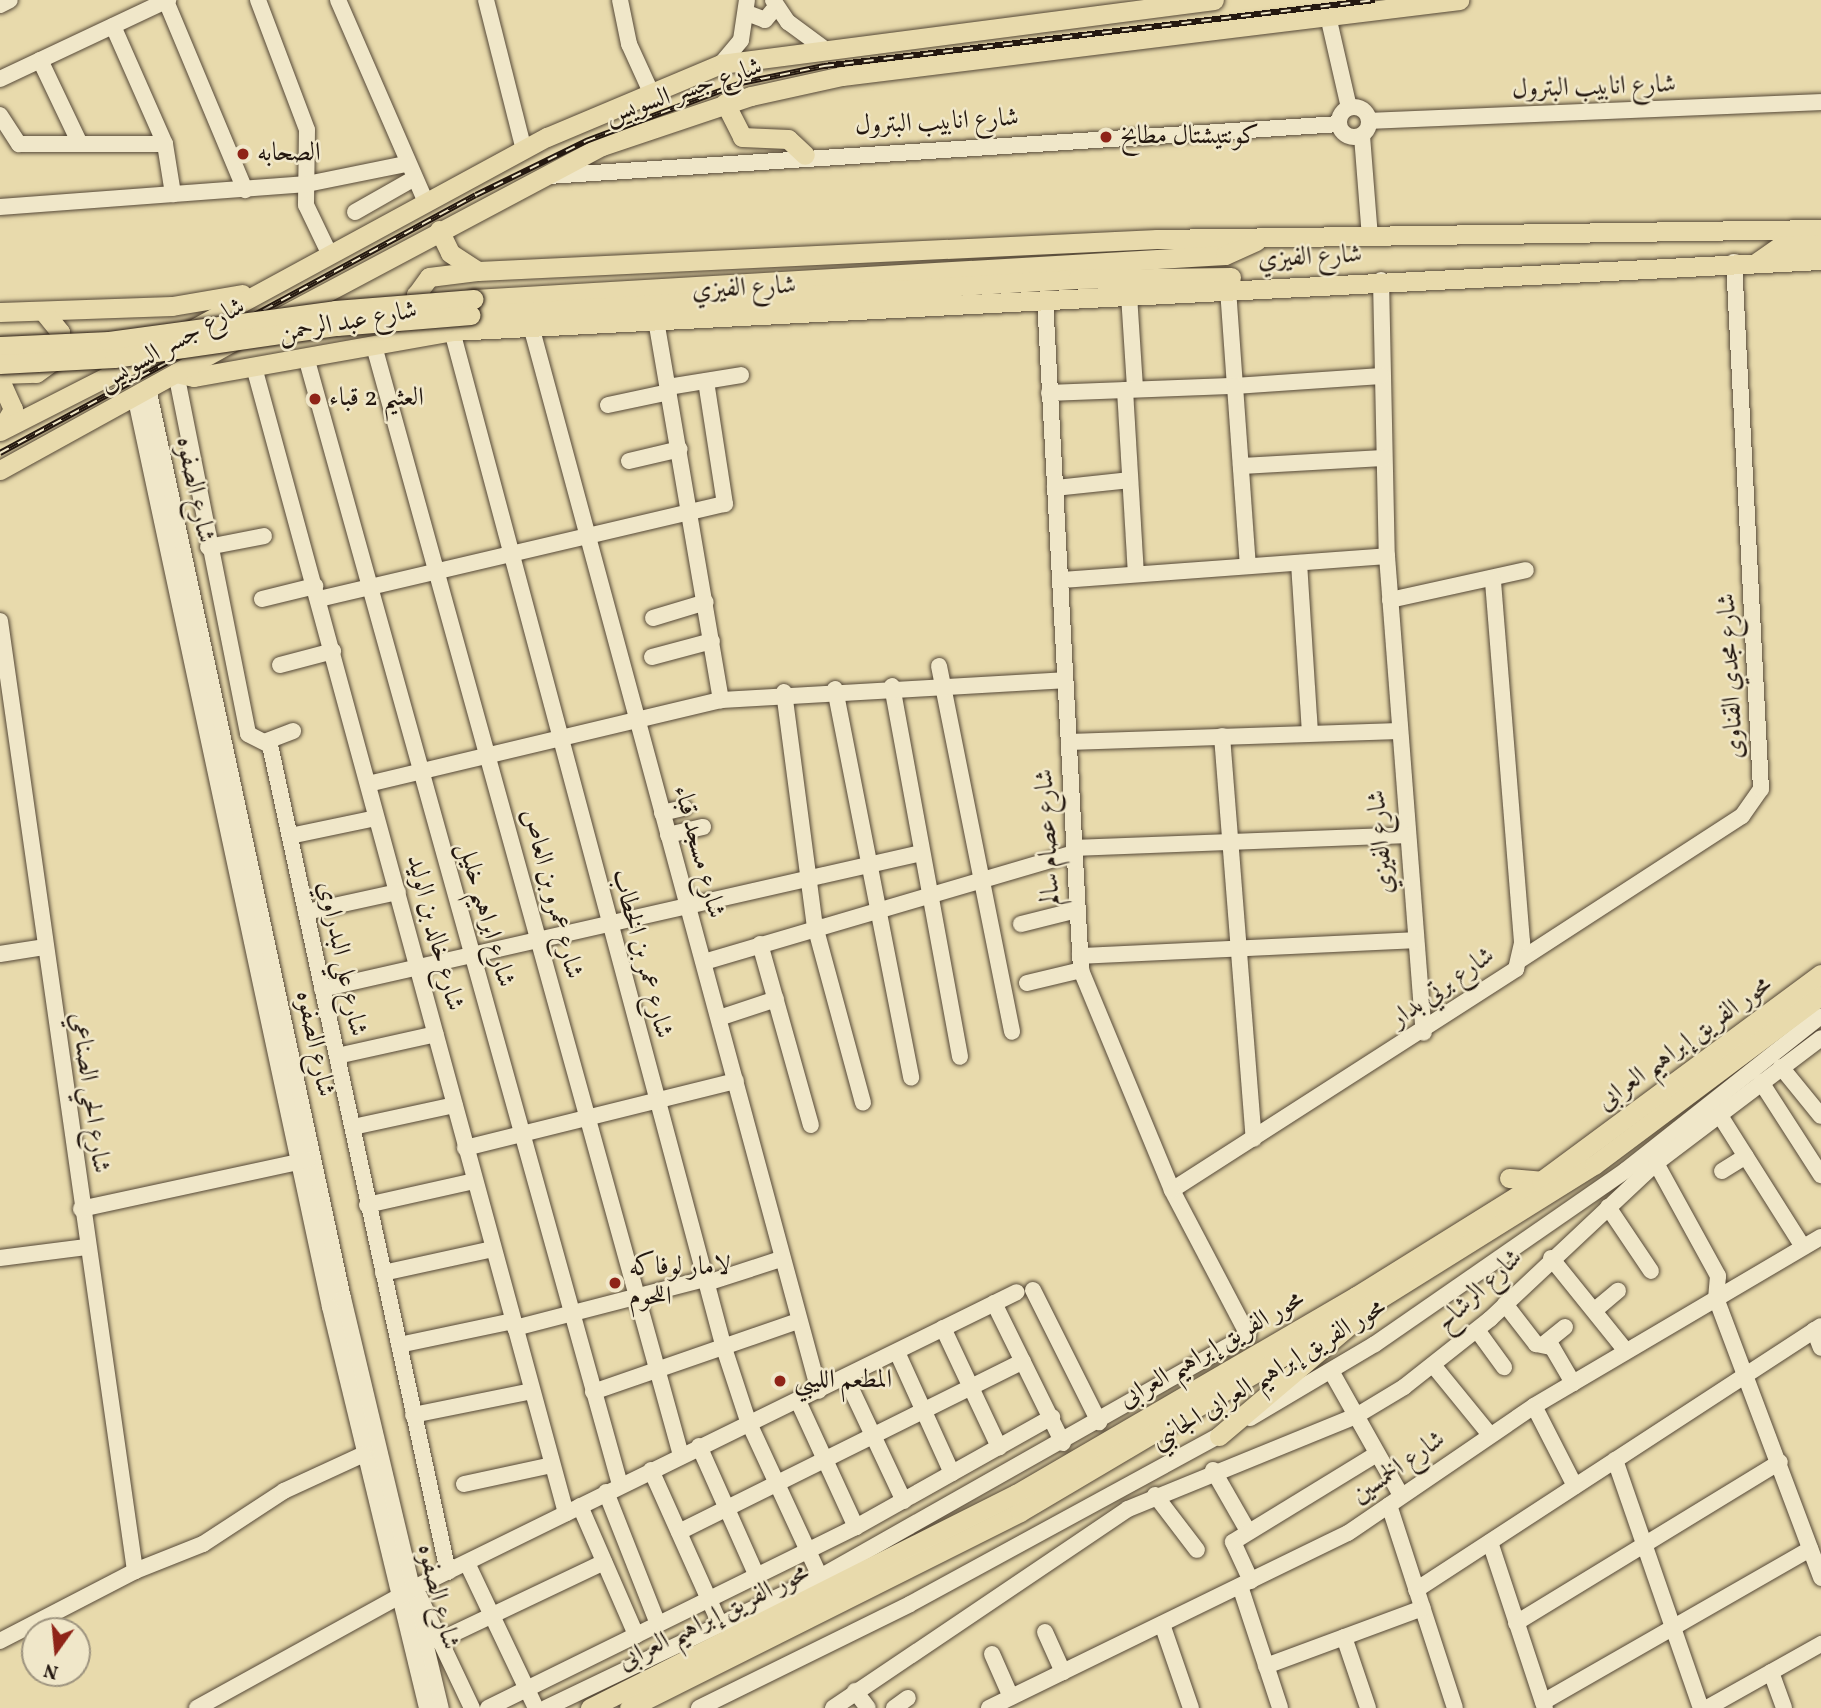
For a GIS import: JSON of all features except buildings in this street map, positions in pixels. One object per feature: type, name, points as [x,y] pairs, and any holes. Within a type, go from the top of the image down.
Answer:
[{"type":"main road","name":"شارع جسر السويس","points":[[0,431],[135,364],[254,293],[524,150],[650,90],[721,64],[822,47],[1214,0]]},
{"type":"main road","name":"شارع جسر السويس","points":[[0,470],[539,177],[602,146],[725,103],[842,76],[1459,0]]},
{"type":"main road","points":[[725,103],[742,136],[788,139],[805,155]]},
{"type":"main road","points":[[452,331],[424,323],[417,310],[419,288],[436,274],[1260,239],[1821,229]]},
{"type":"main road","points":[[439,230],[456,259],[478,271]]},
{"type":"main road","points":[[0,364],[114,358],[472,307],[1225,255],[1260,239]]},
{"type":"main road","points":[[1757,262],[1780,246],[1821,244]]},
{"type":"main road","points":[[1381,280],[1821,260]]},
{"type":"main road","points":[[0,346],[109,341],[335,310],[472,307],[1077,279],[1233,277],[1275,285]]},
{"type":"main road","name":"شارع الفيزي","points":[[531,326],[1381,280]]},
{"type":"main road","points":[[0,312],[172,306],[254,293]]},
{"type":"main road","points":[[0,374],[36,373],[57,358],[60,332],[43,311]]},
{"type":"main road","name":"شارع عبد الرحمن","points":[[176,373],[194,377],[452,331],[531,326]]},
{"type":"main road","points":[[0,380],[13,409],[0,431]]},
{"type":"main road","name":"محور الفريق إبراهيم العرابى","points":[[590,1708],[824,1585],[1111,1440],[1541,1181],[1821,974]]},
{"type":"main road","name":"محور الفريق إبراهيم العرابى","points":[[629,1708],[1020,1512],[1360,1311],[1594,1165],[1821,995]]},
{"type":"main road","points":[[1509,1178],[1541,1181]]},
{"type":"main road","points":[[1219,1436],[1329,1347],[1360,1311]]},
{"type":"street","points":[[0,5],[10,0]]},
{"type":"street","points":[[258,0],[307,130],[309,214],[329,253]]},
{"type":"street","points":[[338,0],[409,172],[426,202]]},
{"type":"street","points":[[486,0],[524,150]]},
{"type":"street","points":[[620,0],[629,44],[650,90]]},
{"type":"street","points":[[0,79],[167,1],[245,190]]},
{"type":"street","points":[[721,64],[741,40],[747,7],[765,20],[774,4],[822,47]]},
{"type":"street","points":[[1328,16],[1349,108],[1339,124],[1346,135],[1365,128]]},
{"type":"street","points":[[113,26],[165,144],[173,194]]},
{"type":"street","points":[[40,60],[80,144]]},
{"type":"street","name":"شارع انابيب البترول","points":[[1365,128],[1821,102]]},
{"type":"street","points":[[1349,108],[1362,110],[1365,128],[1370,238]]},
{"type":"street","points":[[0,116],[16,144],[165,144]]},
{"type":"street","name":"شارع انابيب البترول","points":[[539,177],[805,155],[1339,124]]},
{"type":"street","points":[[0,207],[245,190],[409,172]]},
{"type":"street","points":[[355,212],[409,172]]},
{"type":"street","name":"شارع مجدي القناوى","points":[[1520,961],[1742,816],[1761,789],[1734,262]]},
{"type":"street","name":"شارع الفيزي","points":[[1381,280],[1387,556],[1424,1033]]},
{"type":"street","points":[[1228,289],[1248,566]]},
{"type":"street","points":[[1129,295],[1130,480],[1136,574]]},
{"type":"street","name":"شارع عصام سالم","points":[[1045,299],[1062,580],[1064,680],[1080,963],[1172,1190],[1248,1335]]},
{"type":"street","points":[[656,320],[692,511],[721,700]]},
{"type":"street","name":"شارع مسجد قباء","points":[[531,326],[585,536],[704,962],[797,1321],[818,1391]]},
{"type":"street","name":"شارع عمر بن الخطاب","points":[[452,331],[507,555],[724,1348],[748,1421],[824,1585]]},
{"type":"street","name":"شارع عمرو بن العاص","points":[[374,346],[681,1455]]},
{"type":"street","name":"شارع ابراهيم خليل","points":[[306,357],[593,1391],[613,1489],[658,1624]]},
{"type":"street","name":"شارع خالد بن الوليد","points":[[254,367],[552,1465],[573,1509],[604,1562],[636,1635]]},
{"type":"street","points":[[176,373],[208,547],[247,734],[267,741],[293,731]]},
{"type":"street","points":[[608,405],[668,389],[741,375]]},
{"type":"street","points":[[1049,393],[1235,386],[1381,376]]},
{"type":"street","points":[[262,599],[369,587],[692,511],[727,500],[706,381]]},
{"type":"street","name":"شارع الصفوه","points":[[141,392],[307,1160],[408,1591],[440,1708]]},
{"type":"street","points":[[629,461],[680,449]]},
{"type":"street","points":[[1241,466],[1384,458]]},
{"type":"street","points":[[1055,488],[1130,480]]},
{"type":"street","points":[[208,547],[264,536]]},
{"type":"street","points":[[1062,580],[1387,556]]},
{"type":"street","points":[[1299,563],[1310,733]]},
{"type":"street","points":[[1390,600],[1526,570]]},
{"type":"street","name":"شارع برتي بدار","points":[[1172,1190],[1503,982],[1520,961],[1493,578]]},
{"type":"street","points":[[653,618],[706,603]]},
{"type":"street","name":"شارع الحي الصناعي","points":[[0,621],[8,758],[45,947],[80,1209],[135,1571]]},
{"type":"street","points":[[652,657],[712,641]]},
{"type":"street","points":[[280,665],[333,651]]},
{"type":"street","points":[[939,666],[1012,1032]]},
{"type":"street","points":[[368,784],[721,700],[835,689],[1064,680]]},
{"type":"street","points":[[892,686],[960,1057]]},
{"type":"street","points":[[835,689],[867,864],[911,1078]]},
{"type":"street","points":[[784,692],[815,926],[863,1103]]},
{"type":"street","points":[[1069,742],[1399,730]]},
{"type":"street","points":[[1222,736],[1254,1139]]},
{"type":"street","name":"شارع علي البدراوي","points":[[267,741],[448,1572]]},
{"type":"street","points":[[662,813],[684,808]]},
{"type":"street","points":[[289,836],[376,818]]},
{"type":"street","points":[[668,835],[703,827]]},
{"type":"street","points":[[704,962],[876,907],[1074,851],[1230,841],[1408,835]]},
{"type":"street","points":[[322,989],[418,969],[686,901],[921,853]]},
{"type":"street","points":[[306,912],[398,892]]},
{"type":"street","points":[[1021,924],[1077,910]]},
{"type":"street","points":[[1027,982],[1080,963],[1239,949],[1416,940]]},
{"type":"street","points":[[760,944],[811,1125]]},
{"type":"street","points":[[0,954],[45,947]]},
{"type":"street","points":[[719,1018],[776,999]]},
{"type":"street","name":"محور الفريق إبراهيم العرابى الجانبي","points":[[699,1708],[910,1604],[1219,1436],[1331,1371],[1626,1170],[1821,1016]]},
{"type":"street","points":[[337,1056],[436,1034]]},
{"type":"street","name":"شارع الرشاح","points":[[833,1708],[1128,1509],[1213,1469],[1356,1416],[1433,1365],[1477,1330],[1551,1258],[1656,1163],[1781,1067],[1820,1042]]},
{"type":"street","points":[[1781,1067],[1821,1116]]},
{"type":"street","points":[[465,1148],[736,1081]]},
{"type":"street","points":[[1762,1082],[1821,1175]]},
{"type":"street","points":[[353,1127],[455,1105]]},
{"type":"street","points":[[1719,1114],[1803,1247]]},
{"type":"street","points":[[1722,1171],[1745,1156]]},
{"type":"street","points":[[80,1209],[307,1160]]},
{"type":"street","name":"شارع الصفوه","points":[[307,1160],[364,1454],[408,1591],[427,1708]]},
{"type":"street","points":[[1656,1163],[1715,1270],[1716,1298],[1780,1462],[1821,1578]]},
{"type":"street","points":[[368,1205],[474,1181]]},
{"type":"street","points":[[1608,1207],[1651,1271]]},
{"type":"street","name":"شارع الخمسين","points":[[989,1708],[1326,1545],[1534,1406],[1821,1237]]},
{"type":"street","points":[[0,1258],[86,1247]]},
{"type":"street","points":[[383,1273],[493,1249]]},
{"type":"street","points":[[1551,1258],[1626,1351]]},
{"type":"street","points":[[398,1345],[570,1314],[706,1281],[781,1259]]},
{"type":"street","points":[[197,1708],[408,1591],[748,1421],[798,1401],[994,1303],[1025,1291],[1099,1422]]},
{"type":"street","points":[[1595,1310],[1618,1291]]},
{"type":"street","points":[[994,1303],[1063,1443]]},
{"type":"street","points":[[1505,1304],[1536,1345],[1544,1344],[1565,1327]]},
{"type":"street","points":[[593,1391],[797,1321]]},
{"type":"street","points":[[943,1328],[999,1447]]},
{"type":"street","points":[[1416,1590],[1818,1328],[1821,1348]]},
{"type":"street","points":[[1477,1330],[1504,1367]]},
{"type":"street","name":"محور الفريق إبراهيم العرابى الجانبي","points":[[546,1708],[720,1624],[824,1585],[1248,1335]]},
{"type":"street","points":[[1544,1344],[1573,1383]]},
{"type":"street","points":[[897,1352],[952,1474]]},
{"type":"street","points":[[679,1532],[1023,1361]]},
{"type":"street","points":[[1433,1365],[1490,1435]]},
{"type":"street","points":[[1331,1371],[1356,1416],[1395,1500],[1416,1590],[1455,1708]]},
{"type":"street","points":[[846,1378],[904,1501]]},
{"type":"street","points":[[413,1415],[532,1391]]},
{"type":"street","points":[[798,1401],[856,1527]]},
{"type":"street","points":[[1534,1406],[1575,1486]]},
{"type":"street","points":[[488,1708],[856,1527],[1052,1418]]},
{"type":"street","points":[[699,1446],[757,1576]]},
{"type":"street","points":[[0,1641],[135,1571],[204,1544],[284,1491],[364,1454]]},
{"type":"street","points":[[1280,1708],[1266,1666],[1246,1584],[1232,1548],[1248,1531],[1375,1455]]},
{"type":"street","points":[[1615,1460],[1704,1708],[1821,1644]]},
{"type":"street","points":[[1516,1623],[1780,1462]]},
{"type":"street","points":[[464,1484],[552,1465]]},
{"type":"street","points":[[1213,1469],[1248,1531]]},
{"type":"street","points":[[651,1470],[720,1624]]},
{"type":"street","points":[[1155,1495],[1197,1550]]},
{"type":"street","points":[[1490,1542],[1544,1705],[1810,1549]]},
{"type":"street","points":[[438,1641],[604,1562]]},
{"type":"street","points":[[467,1563],[489,1616],[536,1708]]},
{"type":"street","points":[[408,1591],[438,1641],[472,1708]]},
{"type":"street","points":[[1266,1666],[1423,1608]]},
{"type":"street","points":[[1162,1624],[1191,1708]]},
{"type":"street","points":[[1045,1632],[1063,1672]]},
{"type":"street","points":[[1344,1637],[1368,1708]]},
{"type":"street","points":[[992,1654],[1011,1697]]},
{"type":"street","points":[[1771,1672],[1784,1708]]},
{"type":"street","points":[[855,1691],[867,1708]]},
{"type":"street","points":[[894,1708],[908,1698]]},
{"type":"railway","points":[[0,453],[476,195],[586,141],[741,83],[824,66],[1375,0]]},
{"type":"place","name":"كونتيشتال مطابخ","points":[[1106,137]]},
{"type":"place","name":"الصحابه","points":[[243,154]]},
{"type":"place","name":"العثيم 2 قباء","points":[[315,399]]},
{"type":"place","name":"لامار لوفاكه اللحوم","points":[[615,1283]]},
{"type":"place","name":"المطعم الليبي","points":[[780,1381]]}]
